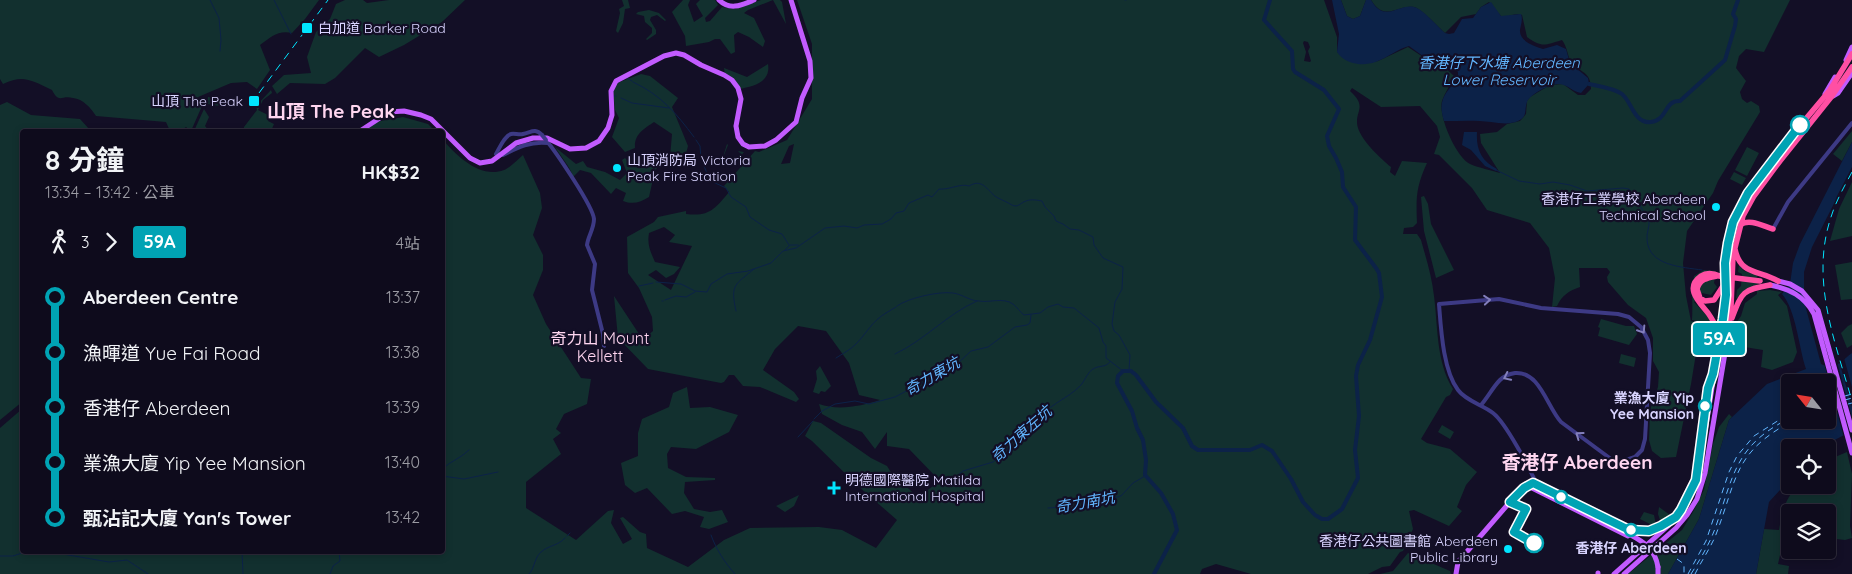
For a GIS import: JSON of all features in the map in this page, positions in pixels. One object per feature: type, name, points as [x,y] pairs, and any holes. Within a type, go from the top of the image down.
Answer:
[{"type":"highway","points":[[1717,356],[1726,300],[1725,263],[1730,232],[1742,202],[1778,152],[1844,70],[1852,54]]},
{"type":"highway","points":[[1726,347],[1735,247],[1740,225],[1747,207],[1852,67]]},
{"type":"highway","points":[[1747,207],[1747,215],[1750,222]]},
{"type":"highway","points":[[1740,225],[1750,222],[1773,229]]},
{"type":"highway","points":[[1735,247],[1740,264],[1778,281]]},
{"type":"highway","points":[[1720,334],[1714,321],[1698,299],[1697,289],[1701,282],[1707,278],[1720,276],[1769,284]]},
{"type":"highway","points":[[1729,324],[1737,301],[1743,295],[1751,290],[1778,281]]},
{"type":"highway","points":[[1698,299],[1704,301],[1714,300],[1725,284]]},
{"type":"main road","points":[[719,0],[725,5],[733,6],[754,0]]},
{"type":"main road","points":[[445,134],[474,161],[487,163],[516,142],[533,138],[547,138],[567,148],[586,148],[603,136],[609,126],[612,115],[611,91],[616,80],[664,56],[674,53],[684,55],[701,65],[724,74],[732,80],[738,88],[741,99],[735,129],[739,139],[752,148],[762,147],[789,130],[796,122],[802,98],[811,76],[809,58],[791,0]]},
{"type":"main road","points":[[1824,95],[1852,46]]},
{"type":"main road","points":[[1832,96],[1838,93],[1852,73]]},
{"type":"main road","points":[[363,129],[388,112],[395,110],[421,115],[440,129]]},
{"type":"main road","points":[[1778,281],[1790,284],[1802,291],[1814,303],[1820,314],[1852,430]]},
{"type":"main road","points":[[1769,284],[1800,296],[1814,314],[1852,453]]},
{"type":"main road","points":[[1624,574],[1676,528],[1691,509],[1699,493],[1705,473],[1726,347]]},
{"type":"main road","points":[[1614,574],[1676,517],[1690,495],[1699,469],[1717,356]]},
{"type":"main road","points":[[1456,574],[1458,562],[1516,495],[1529,484],[1534,476]]},
{"type":"main road","points":[[1529,484],[1533,483],[1537,488],[1578,512],[1642,541],[1651,549],[1656,557],[1657,574]]},
{"type":"main road","points":[[1524,488],[1537,488],[1629,530],[1649,531],[1676,517]]},
{"type":"main road","points":[[1588,511],[1629,535]]},
{"type":"main road","points":[[1629,574],[1634,567]]},
{"type":"street","points":[[1773,229],[1788,202],[1852,123]]},
{"type":"street","points":[[497,155],[508,135],[524,134],[532,130],[538,132],[547,141],[566,168],[593,214],[593,226],[587,245],[595,264],[592,290],[603,334],[604,346]]},
{"type":"street","points":[[497,155],[524,145],[547,141]]},
{"type":"street","points":[[1482,405],[1503,377],[1524,374],[1537,384],[1556,417],[1561,422],[1611,459],[1623,461],[1632,459],[1641,452],[1646,439],[1650,358],[1647,337],[1641,327],[1629,317],[1618,314],[1542,308],[1499,299],[1439,304],[1443,341],[1454,384],[1461,393],[1500,418],[1534,476],[1537,488]]},
{"type":"green space","points":[[0,0],[319,0],[292,33],[279,33],[260,45],[270,70],[257,89],[247,82],[231,83],[198,97],[202,106],[192,129],[186,127],[183,129],[169,129],[166,122],[96,116],[80,100],[69,97],[59,98],[52,90],[39,84],[17,79],[3,84],[0,79]]},
{"type":"green space","points":[[345,0],[363,0],[367,3],[389,0],[465,0],[442,22],[404,45],[379,57],[365,48],[335,78],[325,84],[290,83],[277,94],[272,86],[284,75],[311,73],[307,57],[316,32],[330,19],[336,4]]},
{"type":"green space","points":[[622,0],[628,0],[630,8],[625,9],[623,23],[618,33],[616,31],[620,13],[619,9],[624,6]]},
{"type":"green space","points":[[683,0],[690,0],[688,5],[694,22],[703,16],[696,4],[700,0],[715,0],[718,5],[705,18],[706,22],[710,21],[722,7],[734,9],[761,0],[773,0],[744,13],[754,18],[765,41],[763,47],[738,32],[734,35],[735,52],[731,54],[720,39],[686,46],[685,36],[672,12]]},
{"type":"green space","points":[[773,0],[780,0],[782,2],[786,24]]},
{"type":"green space","points":[[797,0],[1324,0],[1337,37],[1337,52],[1362,64],[1378,61],[1408,47],[1423,57],[1442,65],[1454,76],[1442,101],[1441,108],[1449,136],[1459,153],[1470,164],[1500,173],[1481,143],[1480,134],[1497,132],[1507,124],[1520,121],[1526,114],[1527,101],[1530,97],[1550,85],[1563,84],[1578,95],[1585,95],[1591,89],[1589,78],[1570,60],[1562,40],[1547,44],[1536,43],[1527,37],[1522,15],[1501,16],[1489,2],[1481,7],[1476,14],[1461,17],[1445,33],[1417,8],[1408,7],[1387,12],[1376,7],[1371,0],[1790,0],[1764,52],[1746,49],[1739,56],[1736,68],[1746,81],[1740,92],[1742,99],[1747,103],[1751,101],[1759,106],[1760,112],[1718,181],[1713,193],[1687,231],[1683,263],[1686,296],[1691,321],[1701,323],[1676,457],[1661,458],[1652,451],[1649,440],[1650,410],[1658,387],[1659,372],[1653,361],[1653,338],[1646,318],[1628,305],[1608,282],[1607,277],[1610,272],[1607,268],[1579,268],[1580,287],[1566,294],[1557,306],[1552,307],[1555,278],[1549,248],[1530,223],[1487,210],[1472,188],[1439,155],[1434,154],[1440,137],[1437,126],[1420,106],[1381,107],[1352,88],[1350,91],[1356,97],[1360,106],[1357,122],[1360,133],[1372,149],[1391,167],[1390,172],[1395,176],[1402,161],[1427,163],[1418,192],[1417,223],[1413,227],[1404,228],[1403,234],[1417,234],[1421,240],[1433,289],[1443,367],[1453,389],[1450,395],[1446,397],[1421,439],[1427,443],[1450,449],[1477,472],[1466,485],[1457,507],[1462,511],[1449,526],[1414,510],[1409,511],[1413,529],[1403,551],[1400,552],[1390,566],[1382,567],[1368,574],[1251,574],[1216,564],[1202,569],[1200,574],[0,574],[0,428],[20,411],[20,554],[445,554],[445,142],[462,159],[478,169],[486,171],[504,170],[523,155],[540,193],[542,208],[533,235],[543,255],[543,270],[533,295],[546,324],[581,378],[591,379],[587,404],[564,414],[556,429],[561,433],[553,439],[561,454],[526,482],[526,508],[576,540],[608,511],[614,510],[611,523],[623,544],[632,539],[620,518],[623,517],[640,532],[646,534],[647,548],[688,567],[724,540],[750,528],[819,527],[842,530],[876,548],[897,520],[805,436],[813,421],[821,423],[871,458],[887,466],[892,474],[918,497],[940,481],[909,449],[887,446],[887,432],[875,449],[862,432],[842,425],[822,414],[819,404],[834,407],[850,407],[880,400],[859,395],[849,363],[826,331],[798,326],[775,349],[763,370],[794,392],[799,399],[796,402],[760,387],[743,386],[734,375],[729,375],[721,383],[648,369],[618,338],[614,296],[643,340],[653,331],[652,317],[639,288],[628,273],[627,237],[654,222],[658,217],[686,211],[686,214],[694,215],[711,210],[729,192],[724,186],[755,151],[759,152],[787,140],[812,99],[812,44]],"holes":[[[1304,41],[1308,42],[1310,47],[1308,51],[1310,62],[1304,61],[1306,52],[1303,43]],[[794,144],[790,163],[781,164],[789,146]],[[664,227],[675,235],[669,242],[692,246],[671,290],[648,275],[656,270],[666,278],[674,274],[680,267],[655,262],[649,248],[649,233]]]},
{"type":"green space","points":[[1341,0],[1366,0],[1360,16],[1353,19],[1347,16]]},
{"type":"green space","points":[[649,10],[659,13],[666,20],[657,15],[651,17],[650,20],[656,30],[656,34],[647,40],[652,33],[652,28],[645,22],[644,16],[636,14]]},
{"type":"green space","points":[[768,64],[767,75],[764,79],[756,85],[739,89],[725,74],[724,68],[747,77]]},
{"type":"green space","points":[[641,74],[650,76],[678,98],[672,107],[688,146],[684,161],[670,158],[672,134],[654,122],[638,135],[635,148],[625,152],[612,137],[619,118],[615,110],[613,92],[617,83]]},
{"type":"green space","points":[[271,90],[272,93],[263,100],[258,110],[270,116],[268,121],[274,124],[272,129],[244,129],[257,110],[256,106]]},
{"type":"green space","points":[[208,97],[230,100],[226,107],[207,104]]},
{"type":"green space","points":[[7,102],[31,115],[80,119],[89,129],[20,129],[20,404],[0,420],[0,105]]},
{"type":"green space","points":[[204,109],[209,117],[205,126],[207,129],[195,129]]},
{"type":"green space","points":[[403,117],[428,124],[433,129],[366,129],[375,122]]},
{"type":"green space","points":[[1852,131],[1852,142],[1842,161],[1833,154]]},
{"type":"green space","points":[[727,144],[722,160],[731,163],[741,154],[738,151],[744,152],[732,165],[728,166],[721,163]]},
{"type":"green space","points":[[555,147],[576,164],[583,161],[587,167],[605,172],[620,180],[627,173],[622,160],[625,158],[634,167],[666,160],[655,170],[649,197],[640,202],[630,203],[623,201],[626,193],[616,188],[611,194],[591,173],[580,170],[573,177],[568,165]]},
{"type":"green space","points":[[1747,147],[1759,153],[1747,176],[1735,170]]},
{"type":"green space","points":[[1734,172],[1746,178],[1742,185],[1730,179]]},
{"type":"green space","points":[[1852,182],[1852,236],[1830,241],[1839,209]]},
{"type":"green space","points":[[1424,196],[1428,204],[1431,224],[1454,270],[1436,278],[1424,231],[1421,197]]},
{"type":"green space","points":[[1852,262],[1852,299],[1841,300],[1835,265]]},
{"type":"green space","points":[[1739,265],[1744,271],[1758,275],[1756,279],[1758,284],[1750,288],[1738,299],[1736,298],[1737,290],[1741,286],[1742,274],[1738,272]]},
{"type":"green space","points":[[1704,270],[1716,271],[1714,283],[1717,287],[1711,295],[1702,293],[1694,302],[1710,319],[1709,323],[1692,320],[1694,276]]},
{"type":"green space","points":[[1770,290],[1782,292],[1778,295],[1787,306],[1797,352],[1793,362],[1772,370],[1761,367],[1763,350],[1732,345],[1736,323],[1741,316],[1745,303],[1757,294],[1757,291]]},
{"type":"green space","points":[[1601,319],[1626,326],[1634,326],[1637,334],[1629,345],[1598,336],[1600,328],[1598,327]]},
{"type":"green space","points":[[1852,324],[1852,345],[1847,348],[1841,333]]},
{"type":"green space","points":[[1621,354],[1636,358],[1634,367],[1619,363]]},
{"type":"green space","points":[[820,366],[831,386],[825,392],[821,391],[819,394],[813,392],[817,379],[816,371]]},
{"type":"green space","points":[[687,387],[690,408],[710,407],[738,415],[729,432],[696,449],[671,447],[667,454],[668,468],[686,477],[715,478],[715,480],[685,482],[684,493],[694,509],[710,512],[722,510],[728,522],[709,529],[700,527],[704,517],[685,511],[672,514],[647,488],[635,493],[625,485],[621,463],[638,456],[638,433],[642,419],[669,407],[673,393]]},
{"type":"green space","points":[[1729,414],[1732,417],[1729,420],[1699,519],[1668,574],[1628,574],[1682,530],[1704,490],[1713,444],[1719,427]]},
{"type":"green space","points":[[1442,425],[1454,432],[1450,439],[1438,432]]},
{"type":"green space","points":[[1847,452],[1852,474],[1850,526],[1852,538],[1845,540],[1836,539],[1836,504],[1786,504],[1791,494],[1836,494],[1836,457]]},
{"type":"green space","points":[[799,495],[794,506],[785,512],[776,506]]},
{"type":"green space","points":[[1659,507],[1670,515],[1661,523],[1658,514]]},
{"type":"green space","points":[[1644,512],[1654,515],[1656,525],[1654,526],[1640,519]]},
{"type":"green space","points":[[1781,520],[1781,555],[1778,564],[1789,566],[1788,574],[1756,574],[1764,529],[1779,530]]},
{"type":"green space","points":[[1408,553],[1450,571],[1451,574],[1380,574],[1393,571]]},
{"type":"water","name":"香港仔下水塘 Aberdeen Lower Reservoir","points":[[1332,0],[1341,0],[1347,16],[1353,19],[1360,16],[1366,0],[1371,0],[1376,7],[1387,12],[1408,7],[1418,8],[1445,33],[1449,34],[1454,33],[1462,19],[1473,18],[1481,7],[1491,2],[1501,16],[1521,14],[1520,34],[1524,40],[1543,49],[1557,45],[1566,49],[1570,63],[1588,78],[1589,84],[1581,93],[1560,84],[1551,85],[1541,90],[1529,99],[1523,117],[1515,122],[1444,121],[1442,102],[1446,92],[1458,78],[1458,72],[1454,68],[1427,59],[1409,46],[1370,64],[1353,63],[1346,60],[1337,52],[1339,34]]},
{"type":"water","points":[[1464,132],[1477,132],[1477,144],[1481,154],[1487,162],[1497,169],[1496,171],[1485,166],[1471,150],[1462,145]]},
{"type":"water","points":[[1852,142],[1852,168],[1812,247],[1804,272],[1804,301],[1821,364],[1834,366],[1852,353],[1852,431],[1836,439],[1781,439],[1781,489],[1769,502],[1756,574],[1668,574],[1699,519],[1729,420],[1767,384],[1781,379],[1781,429],[1836,429],[1836,374],[1793,374],[1806,369],[1794,319],[1782,294],[1790,284],[1793,263],[1800,244]]},
{"type":"pier","points":[[1852,167],[1852,174],[1827,223],[1837,196]]},
{"type":"pier","points":[[1844,358],[1852,387],[1852,407],[1839,361]]},
{"type":"pier","points":[[1837,362],[1852,417],[1852,434],[1844,438],[1836,408],[1836,374],[1827,374],[1824,363],[1832,365]]},
{"type":"waterway","points":[[210,0],[219,18],[220,51]]},
{"type":"waterway","points":[[274,0],[291,34]]},
{"type":"waterway","points":[[1154,574],[1177,530],[1173,514],[1161,493],[1145,475],[1146,460],[1143,440],[1132,411],[1117,383],[1118,376],[1123,371],[1131,371],[1136,375],[1156,402],[1183,428],[1192,446],[1198,450],[1250,450],[1262,445],[1272,451],[1291,479],[1303,502],[1315,515],[1322,519],[1328,519],[1342,509],[1358,478],[1355,450],[1359,416],[1356,376],[1358,365],[1370,340],[1382,297],[1379,273],[1355,240],[1356,207],[1343,187],[1342,172],[1329,146],[1327,136],[1339,109],[1324,90],[1293,69],[1292,51],[1264,20],[1270,0]]},
{"type":"waterway","points":[[1589,84],[1622,94],[1637,116],[1645,122],[1651,122],[1660,118],[1671,104],[1680,101],[1725,60],[1735,26],[1736,19],[1733,14],[1738,0]]},
{"type":"waterway","points":[[627,78],[632,81]]},
{"type":"waterway","points":[[633,82],[652,93],[667,105],[694,137]]},
{"type":"waterway","points":[[621,98],[632,103],[669,108]]},
{"type":"waterway","points":[[696,140],[700,146],[701,159],[709,178],[726,188],[731,197],[746,207],[750,217],[769,230],[782,234],[789,245]]},
{"type":"waterway","points":[[1496,170],[1519,181],[1540,184],[1553,182],[1587,191],[1629,189],[1649,220],[1647,240],[1649,249],[1654,255],[1668,264],[1702,270]]},
{"type":"waterway","points":[[656,282],[681,284],[695,291],[707,292],[711,284],[727,274],[748,271],[771,263],[783,251],[796,248],[825,228],[844,226],[857,228],[864,225],[882,224],[891,219],[896,213],[904,211],[909,203],[928,195],[932,197],[939,189],[962,185],[969,186],[978,183],[994,196],[1014,206],[1030,200],[1042,201],[1056,221],[1070,229],[1079,230],[1093,237],[1094,245],[1103,258],[1123,267],[1122,289],[1115,302],[1112,324],[1114,331],[1119,335],[1130,355],[1129,370]]},
{"type":"waterway","points":[[785,250],[790,245],[798,245]]},
{"type":"waterway","points":[[736,311],[734,290],[738,282],[754,269]]},
{"type":"waterway","points":[[639,286],[653,283]]},
{"type":"waterway","points":[[665,300],[676,296],[686,297],[695,292]]},
{"type":"waterway","points":[[897,306],[916,298],[947,293],[976,301],[1009,302],[1024,315],[1040,313],[1048,307],[1058,304],[1063,307],[1074,308],[1099,328],[1106,346],[1106,358],[1123,371]]},
{"type":"waterway","points":[[895,354],[916,342],[966,306],[977,301]]},
{"type":"waterway","points":[[886,313],[896,307]]},
{"type":"waterway","points":[[836,358],[854,346],[873,324],[886,313]]},
{"type":"waterway","name":"奇力東坑","points":[[814,419],[822,411],[835,404],[855,401],[869,404],[895,397],[933,377],[942,367],[956,365],[971,351],[988,347],[1015,327],[1027,325],[1030,323],[1031,315]]},
{"type":"waterway","name":"奇力東左坑","points":[[958,475],[963,471],[993,462],[1035,425],[1044,412],[1081,385],[1091,370],[1110,362]]},
{"type":"waterway","points":[[798,437],[813,421]]},
{"type":"waterway","points":[[445,467],[469,450]]},
{"type":"waterway","points":[[445,476],[464,479],[498,472]]},
{"type":"waterway","name":"奇力南坑","points":[[1048,508],[1062,507],[1074,502],[1099,497],[1110,499],[1121,496],[1133,483],[1145,476]]},
{"type":"waterway","points":[[567,536],[570,533]]},
{"type":"waterway","points":[[711,535],[721,556],[735,574]]},
{"type":"waterway","points":[[529,574],[541,552],[565,538]]},
{"type":"waterway","points":[[0,556],[13,556],[20,554]]},
{"type":"waterway","points":[[62,554],[109,562],[127,560],[148,574]]},
{"type":"waterway","points":[[242,554],[243,574]]},
{"type":"waterway","points":[[330,574],[333,566],[340,561],[339,554]]},
{"type":"ferry route","points":[[1845,396],[1852,394]]},
{"type":"ferry route","points":[[1845,400],[1852,398]]},
{"type":"ferry route","points":[[1848,404],[1852,403]]},
{"type":"ferry route","points":[[1688,574],[1706,541],[1729,472],[1737,456],[1754,436],[1781,419]]},
{"type":"ferry route","points":[[1691,574],[1711,538],[1733,476],[1740,462],[1758,439],[1781,423]]},
{"type":"ferry route","points":[[1695,574],[1715,537],[1740,469],[1759,444],[1781,428]]},
{"type":"ferry route","points":[[1677,559],[1684,564],[1684,574]]},
{"type":"railway","points":[[259,93],[328,0]]},
{"type":"railway","points":[[1852,172],[1831,217],[1825,241],[1823,264],[1827,310],[1852,401]]},
{"type":"bus line","name":"59A","points":[[1534,543],[1514,532],[1526,509],[1510,502],[1524,488],[1533,483],[1629,530],[1649,531],[1676,517],[1684,506],[1696,480],[1708,388],[1713,374],[1722,326],[1726,295],[1725,263],[1730,232],[1742,202],[1800,125]]},
{"type":"place","name":"白加道 Barker Road","points":[[307,28]]},
{"type":"place","name":"山頂 The Peak","points":[[254,101]]},
{"type":"place","name":"山頂消防局 Victoria Peak Fire Station","points":[[617,168]]},
{"type":"place","name":"香港仔工業學校 Aberdeen Technical School","points":[[1716,207]]},
{"type":"place","name":"業漁大廈 Yip Yee Mansion","points":[[1705,406]]},
{"type":"place","name":"明德國際醫院 Matilda International Hospital","points":[[834,488]]},
{"type":"place","name":"香港仔 Aberdeen","points":[[1631,530]]},
{"type":"place","name":"香港仔公共圖書館 Aberdeen Public Library","points":[[1508,549]]},
{"type":"district","name":"山頂 The Peak","points":[[331,111]]},
{"type":"district","name":"奇力山 Mount Kellett","points":[[600,347]]},
{"type":"district","name":"香港仔 Aberdeen","points":[[1577,462]]}]
